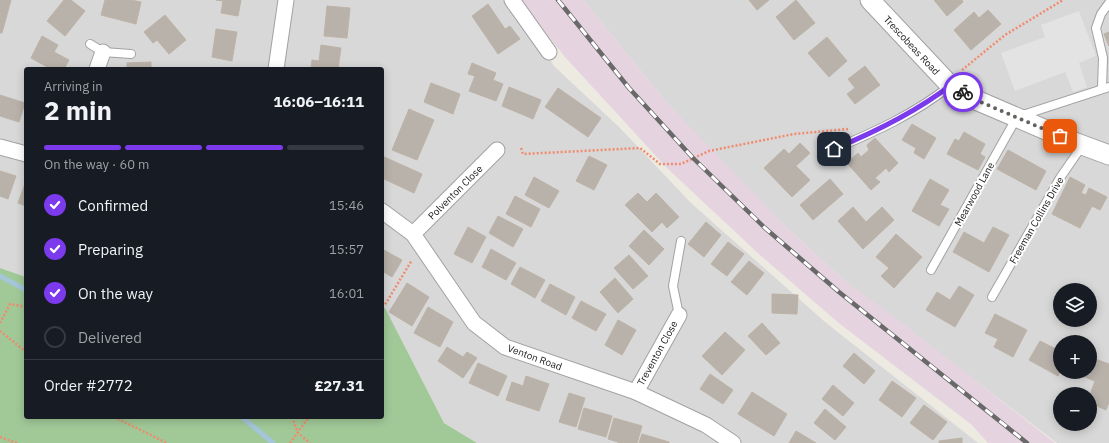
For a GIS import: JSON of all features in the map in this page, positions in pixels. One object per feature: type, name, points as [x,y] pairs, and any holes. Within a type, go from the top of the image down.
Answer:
[{"type":"street","points":[[276,67],[286,0]]},
{"type":"street","points":[[512,0],[549,52]]},
{"type":"street","name":"Trescobeas Road","points":[[870,0],[949,84],[976,100],[1082,146],[1109,155]]},
{"type":"street","points":[[98,67],[103,52]]},
{"type":"street","points":[[0,147],[24,153]]},
{"type":"street","name":"Polventon Close","points":[[417,240],[497,150]]},
{"type":"street","name":"Venton Road","points":[[384,214],[417,240],[474,323],[505,347],[636,392],[706,425],[733,443]]},
{"type":"street","name":"Treventon Close","points":[[636,392],[678,315]]},
{"type":"lane","points":[[1017,117],[1106,87],[1103,58],[1096,28],[1101,14],[1109,3]]},
{"type":"lane","points":[[90,44],[103,52],[131,54]]},
{"type":"lane","points":[[834,149],[876,131],[935,97],[949,84]]},
{"type":"lane","name":"Mearwood Lane","points":[[931,270],[1017,117]]},
{"type":"lane","name":"Freeman Collins Drive","points":[[992,297],[1060,178],[1082,146]]},
{"type":"lane","points":[[678,315],[674,286],[682,242]]},
{"type":"path","points":[[949,84],[1005,35],[1063,0]]},
{"type":"path","points":[[520,148],[524,154],[640,148],[660,164],[681,164],[709,151],[717,149],[794,134],[855,129]]},
{"type":"path","points":[[384,305],[417,240]]},
{"type":"path","points":[[0,323],[10,304],[24,307]]},
{"type":"path","points":[[0,331],[24,350]]},
{"type":"path","points":[[118,419],[167,443]]},
{"type":"path","points":[[293,419],[298,433],[310,443]]},
{"type":"path","points":[[290,443],[308,419]]},
{"type":"path","points":[[0,437],[17,443]]},
{"type":"shaded area","points":[[0,0],[511,0],[554,66],[619,127],[691,203],[825,322],[978,443],[477,443],[444,423],[384,309],[384,67],[24,67],[24,276],[0,268]]},
{"type":"shaded area","points":[[520,0],[583,0],[667,103],[786,227],[845,281],[902,323],[1055,443],[988,443],[972,425],[840,324],[761,256],[667,168],[565,57]]},
{"type":"shaded area","points":[[583,0],[1109,0],[1109,443],[1057,443],[845,281],[786,227],[714,154],[667,103]]},
{"type":"shaded area","points":[[1079,11],[1096,56],[1079,63],[1087,87],[1073,92],[1065,72],[1015,91],[1001,53],[1045,37],[1041,25]]},
{"type":"green space","points":[[0,268],[24,276],[24,419],[384,419],[385,308],[444,423],[477,443],[0,443]]},
{"type":"building","points":[[0,0],[11,0],[2,33],[0,33]]},
{"type":"building","points":[[64,0],[71,0],[85,11],[65,36],[47,21]]},
{"type":"building","points":[[105,0],[131,0],[141,2],[136,24],[101,15]]},
{"type":"building","points":[[216,0],[241,0],[238,16],[221,13],[223,1]]},
{"type":"building","points":[[749,0],[769,0],[757,10]]},
{"type":"building","points":[[796,0],[815,23],[794,40],[776,17]]},
{"type":"building","points":[[934,0],[962,0],[963,2],[947,16]]},
{"type":"building","points":[[488,4],[505,29],[510,26],[520,39],[498,54],[472,16]]},
{"type":"building","points":[[327,6],[350,8],[347,38],[324,36]]},
{"type":"building","points":[[988,10],[1001,24],[971,50],[954,30],[974,12],[979,18]]},
{"type":"building","points":[[165,15],[186,40],[169,54],[157,40],[153,43],[144,32]]},
{"type":"building","points":[[216,29],[237,32],[232,61],[212,57]]},
{"type":"building","points":[[1109,32],[1109,46],[1104,34]]},
{"type":"building","points":[[42,36],[58,45],[54,52],[69,60],[65,67],[47,67],[31,58]]},
{"type":"building","points":[[827,37],[847,61],[829,77],[808,53]]},
{"type":"building","points":[[321,45],[341,48],[338,67],[311,67],[312,60],[319,61]]},
{"type":"building","points":[[151,62],[151,67],[127,67],[127,63]]},
{"type":"building","points":[[472,63],[496,73],[493,80],[503,84],[496,101],[469,91],[475,76],[468,74]]},
{"type":"building","points":[[865,66],[880,85],[855,104],[847,94],[855,88],[848,79]]},
{"type":"building","points":[[431,83],[460,94],[453,114],[424,102]]},
{"type":"building","points":[[509,87],[541,100],[533,119],[502,106]]},
{"type":"building","points":[[558,88],[601,118],[588,137],[545,107]]},
{"type":"building","points":[[0,95],[24,103],[19,122],[0,116]]},
{"type":"building","points":[[409,109],[434,120],[417,160],[392,150]]},
{"type":"building","points":[[912,124],[936,138],[924,159],[914,153],[916,148],[902,140]]},
{"type":"building","points":[[964,132],[985,144],[980,154],[985,157],[978,170],[947,154],[955,139],[959,141]]},
{"type":"building","points":[[875,138],[898,163],[889,172],[886,168],[875,178],[880,182],[871,190],[847,163],[858,153],[861,157],[869,150],[867,145]]},
{"type":"building","points":[[800,143],[810,153],[796,166],[810,180],[792,197],[764,168],[784,149],[789,154]]},
{"type":"building","points":[[1008,150],[1046,171],[1036,190],[997,169]]},
{"type":"building","points":[[589,156],[607,165],[594,190],[576,181]]},
{"type":"building","points":[[384,157],[422,174],[414,193],[384,179]]},
{"type":"building","points":[[0,171],[16,176],[8,199],[0,196]]},
{"type":"building","points":[[534,177],[559,191],[549,208],[525,195]]},
{"type":"building","points":[[1070,177],[1085,185],[1081,193],[1086,195],[1089,188],[1107,197],[1100,210],[1092,206],[1080,228],[1052,214]]},
{"type":"building","points":[[830,179],[843,194],[813,220],[800,205]]},
{"type":"building","points":[[930,179],[949,190],[940,205],[949,209],[939,226],[912,211]]},
{"type":"building","points":[[24,186],[24,205],[18,203]]},
{"type":"building","points":[[638,193],[647,202],[656,193],[679,217],[667,228],[662,222],[652,232],[625,205]]},
{"type":"building","points":[[515,196],[540,209],[531,227],[506,214]]},
{"type":"building","points":[[853,207],[866,222],[882,207],[894,220],[863,249],[838,221]]},
{"type":"building","points":[[498,216],[523,229],[513,247],[489,233]]},
{"type":"building","points":[[706,222],[721,235],[704,257],[688,244]]},
{"type":"building","points":[[468,227],[486,237],[472,263],[454,254]]},
{"type":"building","points":[[993,227],[1009,235],[989,272],[953,252],[964,232],[984,243]]},
{"type":"building","points":[[644,230],[664,249],[649,265],[629,246]]},
{"type":"building","points":[[896,234],[922,257],[894,288],[881,276],[889,268],[876,257]]},
{"type":"building","points":[[728,242],[744,254],[727,276],[711,264]]},
{"type":"building","points":[[491,249],[516,263],[506,280],[482,267]]},
{"type":"building","points":[[384,250],[402,260],[392,277],[384,272]]},
{"type":"building","points":[[629,255],[648,276],[633,289],[614,268]]},
{"type":"building","points":[[749,261],[764,273],[747,295],[731,282]]},
{"type":"building","points":[[520,267],[545,280],[535,298],[511,284]]},
{"type":"building","points":[[615,278],[633,299],[618,313],[600,292]]},
{"type":"building","points":[[407,283],[429,297],[412,326],[389,312]]},
{"type":"building","points":[[550,284],[575,297],[566,315],[541,301]]},
{"type":"building","points":[[959,286],[974,295],[955,327],[926,310],[937,292],[950,300]]},
{"type":"building","points":[[772,294],[798,295],[797,314],[772,313]]},
{"type":"building","points":[[581,301],[606,314],[596,331],[572,318]]},
{"type":"building","points":[[428,307],[453,322],[440,347],[414,333]]},
{"type":"building","points":[[995,314],[1027,330],[1013,357],[994,347],[998,339],[985,333]]},
{"type":"building","points":[[618,320],[636,330],[622,355],[605,345]]},
{"type":"building","points":[[762,323],[780,343],[766,355],[748,336]]},
{"type":"building","points":[[725,332],[745,350],[722,375],[702,356]]},
{"type":"building","points":[[1040,341],[1053,348],[1053,373],[1029,360]]},
{"type":"building","points":[[447,347],[463,357],[467,352],[477,358],[463,378],[438,361]]},
{"type":"building","points":[[854,353],[875,371],[864,384],[843,366]]},
{"type":"building","points":[[1097,360],[1109,364],[1109,402],[1106,410],[1097,406],[1097,387],[1093,387],[1095,381],[1090,379],[1097,379]]},
{"type":"building","points":[[478,363],[507,376],[498,396],[469,383]]},
{"type":"building","points":[[710,374],[733,390],[723,404],[700,389]]},
{"type":"building","points":[[526,376],[549,384],[539,411],[506,400],[512,382],[523,386]]},
{"type":"building","points":[[892,381],[916,398],[902,417],[879,400]]},
{"type":"building","points":[[833,385],[854,403],[843,416],[822,399]]},
{"type":"building","points":[[752,392],[787,414],[774,436],[738,414]]},
{"type":"building","points":[[569,393],[585,398],[576,427],[559,422]]},
{"type":"building","points":[[924,405],[947,422],[933,440],[910,423]]},
{"type":"building","points":[[584,408],[612,416],[606,437],[578,429]]},
{"type":"building","points":[[825,409],[846,427],[835,440],[814,423]]},
{"type":"building","points":[[614,418],[642,426],[637,443],[621,443],[608,439]]},
{"type":"building","points":[[796,431],[816,443],[789,443]]},
{"type":"building","points":[[642,434],[669,442],[669,443],[639,443]]},
{"type":"building","points":[[962,438],[962,443],[939,443],[939,441]]},
{"type":"waterway","points":[[0,276],[24,289]]},
{"type":"waterway","points":[[244,419],[273,443]]},
{"type":"railway","points":[[558,0],[629,88],[693,158],[765,228],[839,292],[1027,443]]},
{"type":"way so far","points":[[963,92],[976,100],[1060,136]]},
{"type":"route","points":[[834,149],[876,131],[935,97],[951,85],[963,92]]}]
